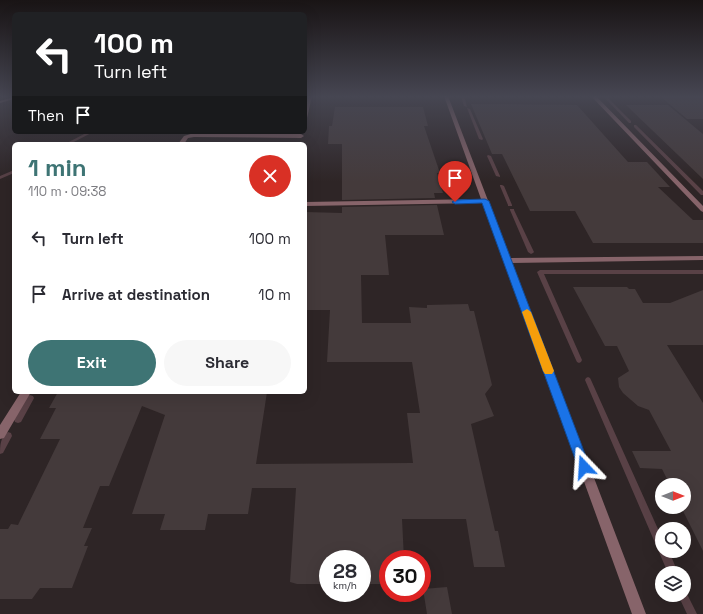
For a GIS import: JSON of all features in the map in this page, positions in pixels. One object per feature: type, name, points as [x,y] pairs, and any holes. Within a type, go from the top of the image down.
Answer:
[{"type":"street","points":[[457,125],[639,614]]},
{"type":"street","points":[[621,125],[703,210]]},
{"type":"street","points":[[182,142],[186,137],[194,135],[301,134]]},
{"type":"street","points":[[307,204],[485,201]]},
{"type":"street","points":[[508,261],[703,258]]},
{"type":"street","points":[[0,434],[25,394]]},
{"type":"building","points":[[332,125],[428,125],[428,126],[424,126],[440,173],[437,173],[443,193],[434,193],[435,198],[342,200],[342,144],[328,144],[329,126]]},
{"type":"building","points":[[480,125],[595,125],[628,162],[647,162],[670,187],[658,187],[693,220],[703,220],[703,243],[593,243],[575,211],[530,211],[502,154],[492,154]]},
{"type":"building","points":[[646,125],[692,125],[703,134],[703,179]]},
{"type":"building","points":[[437,205],[444,235],[385,235],[389,275],[361,275],[362,323],[411,323],[409,307],[427,308],[427,305],[468,304],[470,311],[474,311],[492,385],[485,394],[494,416],[471,424],[495,531],[498,531],[505,567],[474,567],[466,519],[402,519],[404,550],[379,550],[379,584],[371,584],[371,550],[319,550],[319,584],[297,584],[290,582],[296,488],[252,488],[248,514],[208,514],[205,530],[160,530],[165,514],[132,514],[165,415],[142,406],[109,486],[100,486],[83,528],[92,528],[84,546],[88,546],[72,588],[40,588],[32,599],[0,599],[0,529],[8,529],[11,524],[18,525],[60,439],[40,439],[56,408],[49,408],[57,394],[267,394],[256,464],[413,463],[407,413],[420,413],[412,362],[327,362],[330,310],[307,310],[307,212],[342,213],[342,207]]},
{"type":"building","points":[[573,287],[627,287],[629,289],[635,289],[643,303],[670,303],[703,290],[703,345],[667,345],[703,403],[703,551],[691,527],[691,522],[688,522],[684,514],[691,514],[691,478],[666,478],[662,469],[640,468],[632,451],[671,451],[649,410],[638,406],[623,393],[619,387],[618,378],[629,371],[617,346],[605,346]]},
{"type":"building","points":[[447,587],[452,614],[427,614],[425,602],[431,602],[431,588]]},
{"type":"waterway","points":[[475,125],[481,139]]},
{"type":"waterway","points":[[635,126],[703,194]]},
{"type":"waterway","points":[[71,142],[87,134]]},
{"type":"waterway","points":[[489,156],[498,176]]},
{"type":"waterway","points":[[0,178],[12,172]]},
{"type":"waterway","points":[[502,186],[510,205]]},
{"type":"waterway","points":[[512,210],[531,252]]},
{"type":"waterway","points":[[579,360],[540,272],[703,272]]},
{"type":"waterway","points":[[588,380],[655,532]]},
{"type":"waterway","points":[[18,419],[30,398]]},
{"type":"waterway","points":[[0,450],[8,436]]},
{"type":"waterway","points":[[667,558],[670,566]]},
{"type":"waterway","points":[[686,602],[692,614]]},
{"type":"slow traffic","points":[[527,312],[549,371]]},
{"type":"route","points":[[455,202],[485,201],[584,467]]}]
